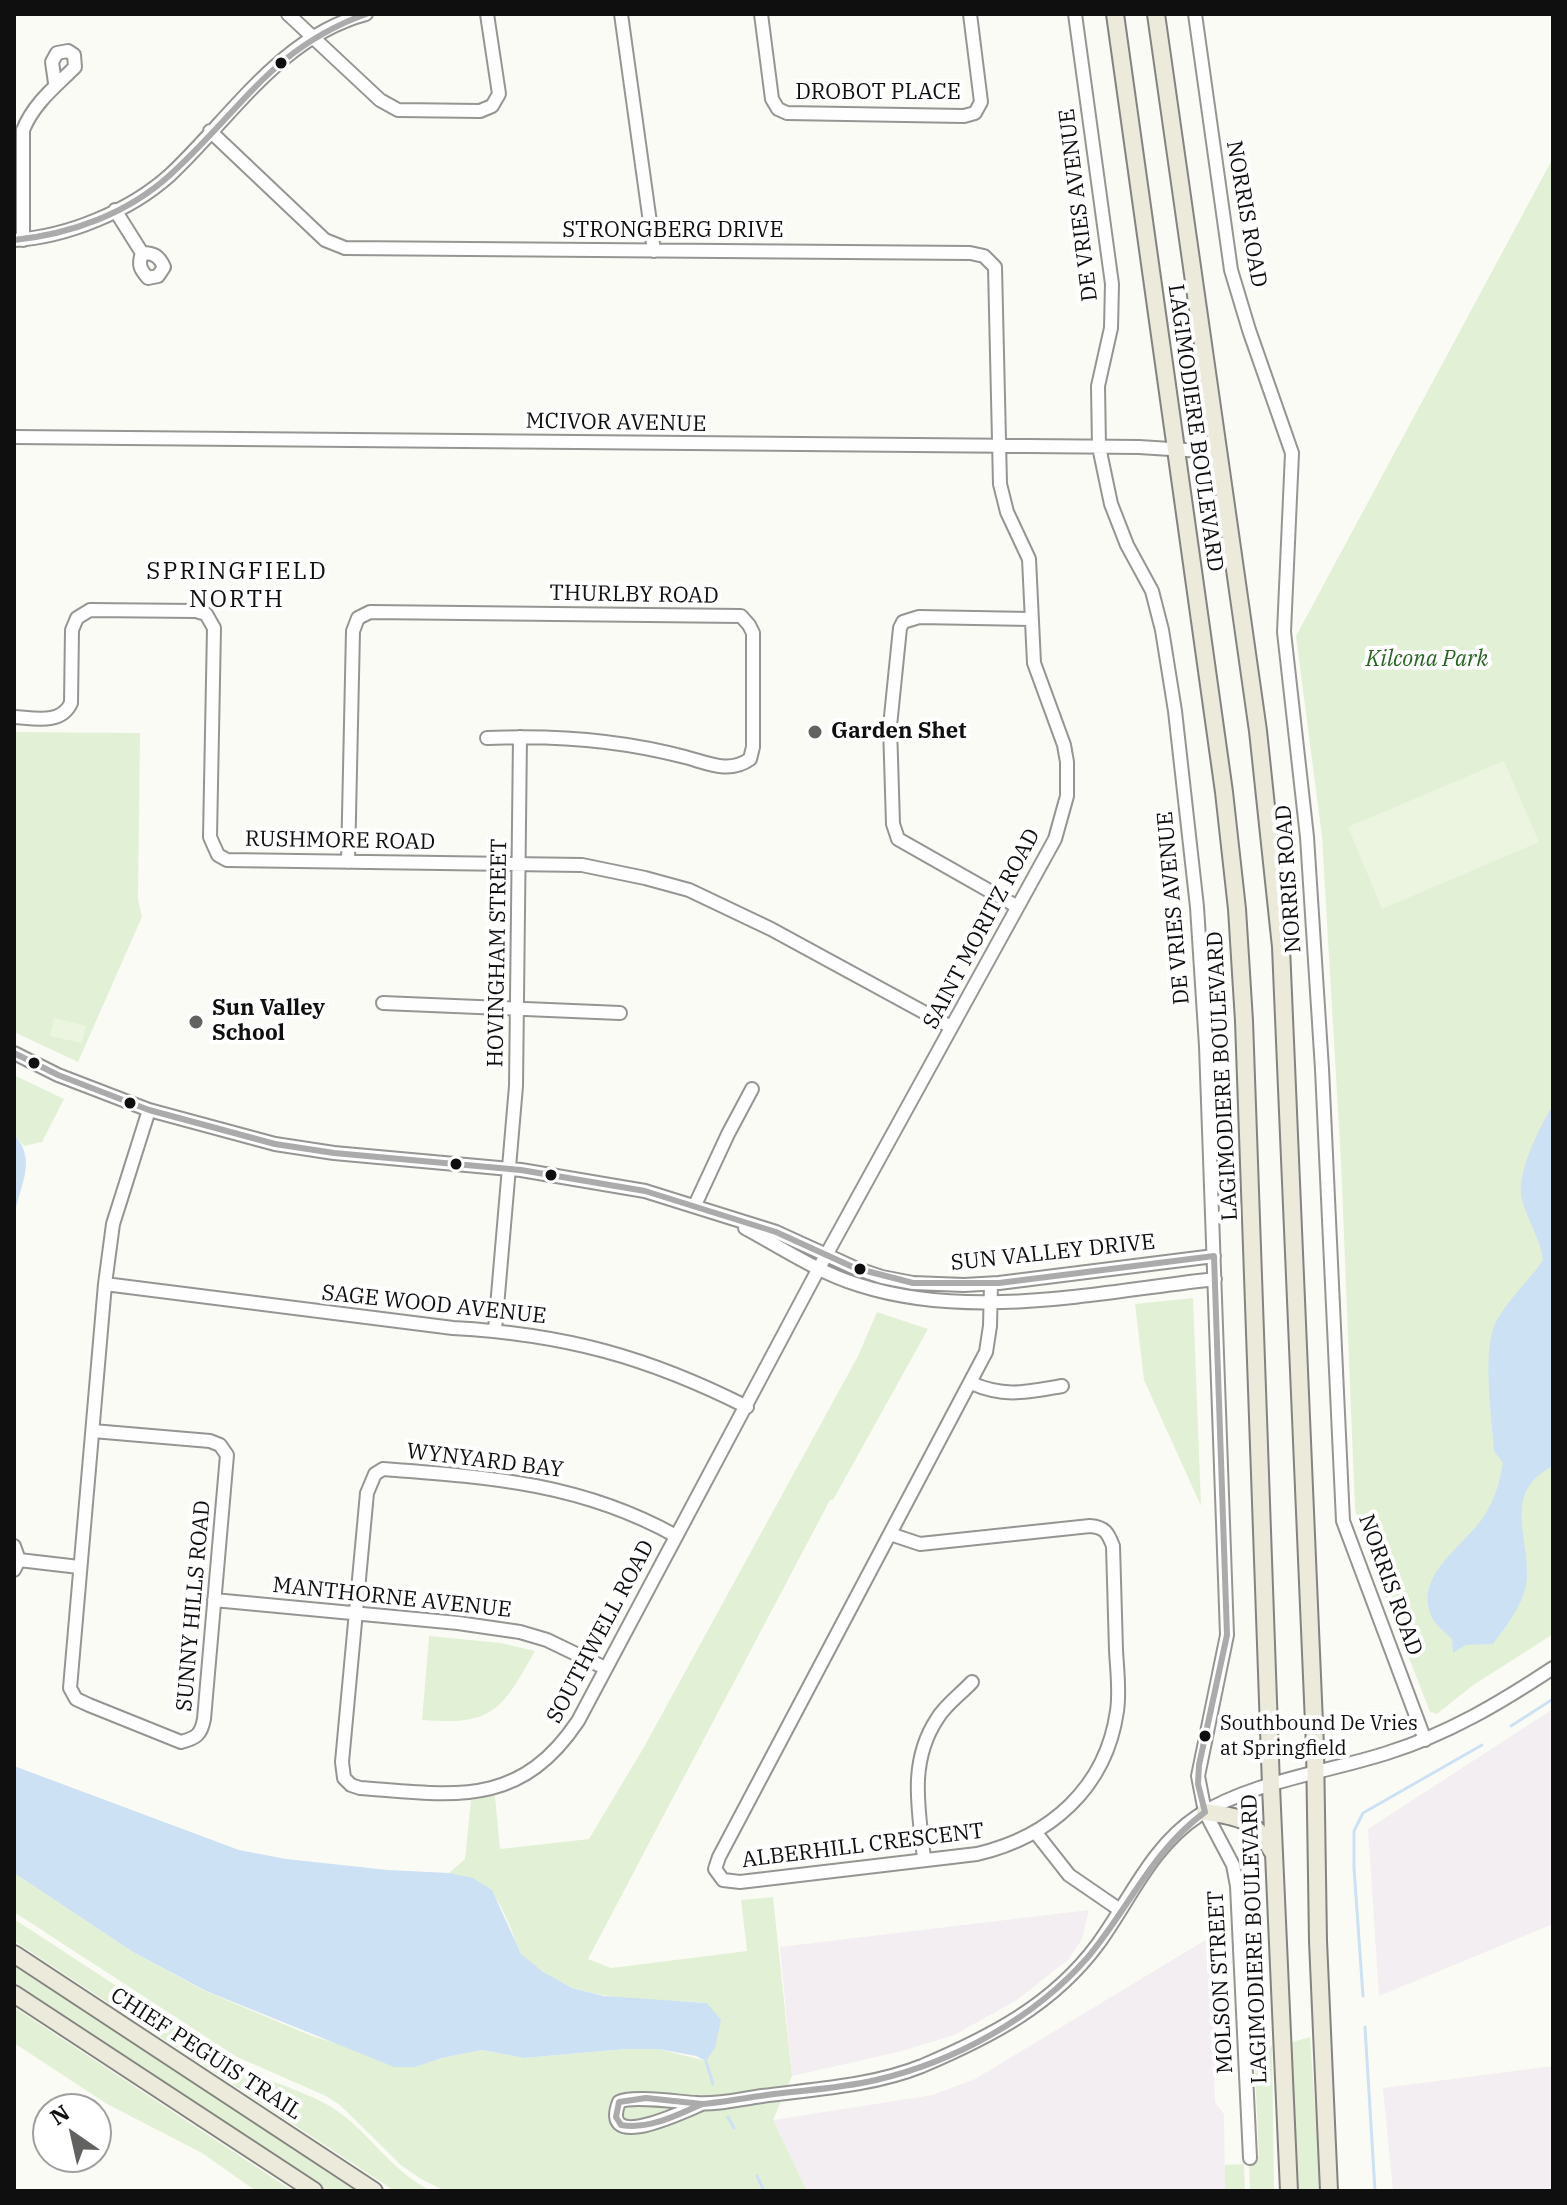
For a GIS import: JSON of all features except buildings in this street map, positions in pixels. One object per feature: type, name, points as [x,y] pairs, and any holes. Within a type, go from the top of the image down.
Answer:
[{"type":"main road","name":"LAGIMODIERE BOULEVARD","points":[[1115,14],[1224,792],[1238,923],[1289,2191]]},
{"type":"main road","name":"LAGIMODIERE BOULEVARD","points":[[1156,14],[1258,731],[1281,947],[1329,2191]]},
{"type":"main road","points":[[1205,1812],[1232,1816],[1251,1824],[1262,1834],[1274,1855]]},
{"type":"main road","name":"CHIEF PEGUIS TRAIL","points":[[14,1954],[374,2191]]},
{"type":"main road","points":[[14,1994],[314,2191]]},
{"type":"street","points":[[288,14],[380,100],[398,110],[480,111],[492,106],[499,94],[487,14]]},
{"type":"street","points":[[55,83],[29,115],[23,130],[18,240],[58,233],[115,210],[168,176],[264,76],[313,38],[366,14]]},
{"type":"street","points":[[621,14],[654,251]]},
{"type":"street","name":"DROBOT PLACE","points":[[761,14],[772,99],[778,109],[787,113],[964,116],[975,113],[981,102],[970,14]]},
{"type":"street","name":"DE VRIES AVENUE","points":[[1075,14],[1112,284],[1111,328],[1098,386],[1099,447],[1111,504],[1127,545],[1152,591],[1162,630],[1175,711],[1197,907],[1215,1279],[1227,1635],[1199,1765],[1198,1784],[1205,1812]]},
{"type":"street","name":"NORRIS ROAD","points":[[1195,14],[1231,270],[1292,453],[1284,632],[1308,852],[1322,1069],[1343,1521],[1425,1740]]},
{"type":"street","name":"STRONGBERG DRIVE","points":[[210,131],[325,240],[345,248],[970,253],[984,256],[995,267],[1000,447]]},
{"type":"street","points":[[115,210],[142,253]]},
{"type":"street","name":"MCIVOR AVENUE","points":[[14,437],[1099,447],[1217,452]]},
{"type":"street","name":"SAINT MORITZ ROAD","points":[[819,1268],[1055,839],[1067,796],[1064,745],[1037,676],[1029,559],[1007,512],[1000,484],[1000,447]]},
{"type":"street","name":"RUSHMORE ROAD","points":[[14,717],[55,718],[68,710],[71,703],[72,630],[77,618],[90,610],[196,611],[206,614],[214,628],[210,837],[218,855],[227,860],[582,865],[689,890],[771,929],[951,1027]]},
{"type":"street","name":"THURLBY ROAD","points":[[348,862],[353,631],[358,618],[370,612],[741,616],[753,633],[753,747],[750,759],[739,767],[719,766],[629,744],[487,738]]},
{"type":"street","points":[[1016,906],[898,839],[893,824],[890,726],[903,622],[919,617],[1031,619]]},
{"type":"street","name":"HOVINGHAM STREET","points":[[495,1330],[516,1086],[520,737]]},
{"type":"street","points":[[383,1003],[620,1013]]},
{"type":"street","name":"SUN VALLEY DRIVE","points":[[14,1053],[72,1081],[208,1128],[292,1147],[508,1169],[645,1191],[776,1232],[869,1272],[913,1283],[991,1284],[1214,1256]]},
{"type":"street","points":[[695,1205],[752,1089]]},
{"type":"street","name":"SUNNY HILLS ROAD","points":[[93,1431],[210,1441],[220,1445],[227,1455],[202,1731],[195,1738],[181,1742],[76,1699],[70,1688],[105,1284],[113,1224],[149,1110]]},
{"type":"street","name":"SUN VALLEY DRIVE","points":[[717,1214],[857,1285],[933,1302],[991,1304],[1215,1279]]},
{"type":"street","name":"SOUTHWELL ROAD","points":[[356,1613],[342,1770],[344,1778],[351,1785],[455,1794],[484,1792],[512,1782],[550,1757],[578,1721],[819,1268]]},
{"type":"street","name":"SAGE WOOD AVENUE","points":[[105,1284],[570,1341],[632,1357],[693,1380],[747,1407]]},
{"type":"street","name":"ALBERHILL CRESCENT","points":[[890,1534],[920,1544],[1090,1526],[1100,1527],[1108,1533],[1113,1546],[1118,1696],[1105,1755],[1087,1786],[1060,1816],[1036,1833],[990,1851],[740,1882],[723,1880],[715,1869],[719,1857],[986,1352],[991,1284]]},
{"type":"street","points":[[971,1383],[1004,1394],[1062,1386]]},
{"type":"street","name":"WYNYARD BAY","points":[[356,1613],[367,1493],[375,1474],[383,1469],[526,1482],[622,1510],[676,1536]]},
{"type":"street","points":[[14,1546],[17,1565],[79,1567]]},
{"type":"street","name":"MANTHORNE AVENUE","points":[[214,1600],[520,1632],[547,1640],[605,1668]]},
{"type":"street","points":[[702,2104],[643,2127],[627,2127],[616,2116],[619,2102],[631,2097],[702,2104],[887,2078],[970,2045],[1018,2019],[1052,1993],[1087,1958],[1164,1847],[1188,1823],[1205,1812],[1271,1786],[1425,1740],[1491,1708],[1553,1668]]},
{"type":"street","points":[[924,1859],[917,1768],[924,1743],[937,1717],[972,1682]]},
{"type":"street","name":"MOLSON STREET","points":[[1205,1812],[1233,1865],[1237,1886],[1250,2158]]},
{"type":"street","points":[[1036,1833],[1069,1875],[1120,1910]]},
{"type":"shaded area","points":[[1553,1709],[1553,1924],[1379,1996],[1368,1829]]},
{"type":"shaded area","points":[[1089,1910],[1082,1939],[1069,1959],[1017,2000],[954,2035],[902,2051],[792,2076],[780,1947]]},
{"type":"shaded area","points":[[1214,1938],[1219,2043],[1214,2072],[1215,2102],[1224,2114],[1225,2191],[807,2191],[773,2120],[933,2095],[975,2079],[1204,1941]]},
{"type":"shaded area","points":[[1553,2066],[1553,2191],[1393,2191],[1383,2088]]},
{"type":"green space","name":"Kilcona Park","points":[[1553,158],[1553,1634],[1472,1686],[1437,1714],[1430,1712],[1359,1529],[1355,1509],[1341,1162],[1322,837],[1296,636]]},
{"type":"green space","points":[[14,732],[140,733],[138,899],[142,917],[78,1062],[14,1032]]},
{"type":"green space","points":[[1504,761],[1539,842],[1382,909],[1348,827]]},
{"type":"green space","points":[[54,1018],[86,1026],[82,1043],[50,1036]]},
{"type":"green space","points":[[14,1075],[64,1099],[42,1142],[24,1146],[14,1134]]},
{"type":"green space","points":[[1193,1298],[1201,1506],[1144,1380],[1135,1304]]},
{"type":"green space","points":[[877,1312],[928,1329],[833,1500],[830,1500],[588,1959],[611,1968],[747,1951],[741,1900],[773,1897],[792,2076],[773,2120],[807,2191],[445,2191],[402,2166],[340,2105],[237,2057],[14,1912],[14,1873],[133,1952],[205,1991],[312,2036],[415,2067],[482,2050],[524,2058],[658,2049],[707,2061],[707,2003],[608,1996],[559,1982],[538,1971],[521,1954],[501,1908],[490,1892],[474,1881],[449,1873],[465,1859],[471,1800],[495,1796],[500,1849],[589,1839],[644,1747],[858,1356]]},
{"type":"green space","points":[[429,1636],[501,1643],[535,1651],[513,1688],[493,1710],[465,1720],[422,1720]]},
{"type":"green space","points":[[14,1919],[220,2053],[261,2076],[336,2110],[404,2173],[431,2191],[394,2191],[14,1941]]},
{"type":"green space","points":[[14,1962],[363,2191],[325,2191],[14,1985]]},
{"type":"green space","points":[[14,2007],[293,2191],[256,2191],[202,2153],[112,2107],[112,2093],[90,2093],[14,2043]]},
{"type":"green space","points":[[1310,2037],[1321,2191],[1296,2191],[1289,2043]]},
{"type":"green space","points":[[1272,2046],[1274,2191],[1250,2191],[1249,2165],[1256,2163],[1259,2156],[1254,2051]]},
{"type":"green space","points":[[1244,2164],[1245,2191],[1225,2191],[1225,2165]]},
{"type":"water","points":[[1553,1105],[1553,1466],[1537,1476],[1523,1501],[1527,1578],[1519,1605],[1493,1644],[1466,1645],[1453,1653],[1452,1639],[1434,1621],[1428,1604],[1429,1589],[1444,1562],[1487,1511],[1499,1482],[1503,1463],[1494,1451],[1488,1365],[1492,1332],[1502,1312],[1543,1260],[1521,1190],[1525,1164]]},
{"type":"water","points":[[14,1134],[22,1145],[26,1166],[14,1222]]},
{"type":"water","points":[[14,1766],[239,1850],[286,1859],[449,1873],[473,1878],[492,1890],[521,1954],[543,1972],[572,1988],[604,1996],[707,2003],[721,2020],[715,2048],[706,2061],[696,2056],[658,2049],[524,2058],[482,2050],[415,2067],[394,2067],[206,1991],[133,1952],[14,1873]]},
{"type":"waterway","points":[[1511,1726],[1553,1699]]},
{"type":"waterway","points":[[1363,1996],[1354,1831],[1363,1813],[1482,1745]]},
{"type":"waterway","points":[[1365,2027],[1375,2191]]},
{"type":"waterway","points":[[706,2061],[713,2084]]},
{"type":"waterway","points":[[728,2117],[734,2128]]},
{"type":"waterway","points":[[757,2176],[764,2191]]},
{"type":"transit line","points":[[14,240],[77,227],[136,201],[170,175],[281,63],[333,28],[366,14]]},
{"type":"transit line","points":[[14,1053],[58,1075],[149,1110],[275,1144],[334,1153],[521,1170],[645,1191],[776,1232],[855,1268],[913,1283],[999,1283],[1214,1256],[1227,1635],[1199,1765],[1198,1784],[1205,1812]]},
{"type":"transit line","points":[[702,2104],[876,2080],[935,2062],[991,2035],[1067,1979],[1103,1938],[1155,1862],[1205,1812]]},
{"type":"transit line","points":[[646,2098],[702,2104],[652,2123],[621,2125],[616,2117],[619,2102],[646,2098]]},
{"type":"place","name":"Garden Shet","points":[[815,732]]},
{"type":"place","name":"Sun Valley School","points":[[196,1022]]},
{"type":"place","name":"Southbound De Vries at Springfield","points":[[1205,1736]]},
{"type":"district","name":"SPRINGFIELD NORTH","points":[[237,586]]}]
